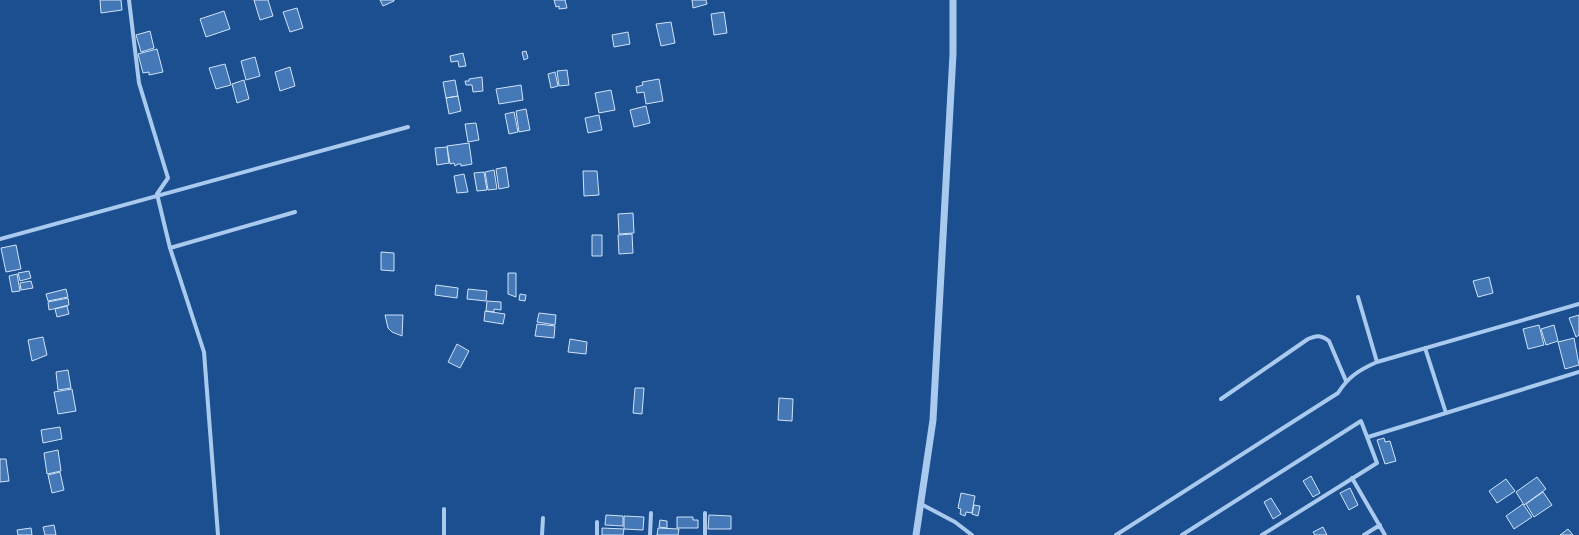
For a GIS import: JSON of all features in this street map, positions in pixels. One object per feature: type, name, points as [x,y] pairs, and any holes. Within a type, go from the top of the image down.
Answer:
[{"type":"street","points":[[129,0],[139,82],[168,178],[156,194]]},
{"type":"street","points":[[916,535],[933,420],[953,54],[953,0]]},
{"type":"street","points":[[0,239],[156,194],[408,127]]},
{"type":"street","points":[[156,194],[170,248],[204,352],[218,535]]},
{"type":"street","points":[[170,248],[295,212]]},
{"type":"street","points":[[1358,297],[1377,362]]},
{"type":"street","points":[[1116,535],[1338,393],[1346,381],[1355,373],[1377,362],[1579,304]]},
{"type":"street","points":[[1221,399],[1316,335],[1329,341],[1346,381]]},
{"type":"street","points":[[1425,348],[1446,413]]},
{"type":"street","points":[[1368,437],[1579,372]]},
{"type":"street","points":[[1182,535],[1362,421],[1377,463],[1262,535]]},
{"type":"street","points":[[1352,478],[1385,535]]},
{"type":"street","points":[[921,504],[955,522],[972,535]]},
{"type":"street","points":[[444,509],[444,535]]},
{"type":"street","points":[[650,535],[651,513]]},
{"type":"street","points":[[705,513],[705,535]]},
{"type":"street","points":[[542,535],[543,518]]},
{"type":"street","points":[[597,522],[597,535]]},
{"type":"street","points":[[1364,535],[1380,526]]},
{"type":"building","points":[[100,0],[121,0],[122,10],[101,13]]},
{"type":"building","points":[[254,0],[268,0],[273,16],[260,20]]},
{"type":"building","points":[[380,0],[394,0],[394,1],[383,6]]},
{"type":"building","points":[[554,0],[565,0],[567,8],[559,9],[559,6],[556,7]]},
{"type":"building","points":[[692,0],[706,0],[707,4],[693,8]]},
{"type":"building","points":[[297,8],[303,28],[290,32],[283,12]]},
{"type":"building","points":[[224,11],[230,29],[206,37],[200,19]]},
{"type":"building","points":[[724,12],[727,33],[714,35],[711,14]]},
{"type":"building","points":[[671,22],[675,43],[661,46],[656,24]]},
{"type":"building","points":[[150,31],[154,48],[141,52],[136,35]]},
{"type":"building","points":[[628,32],[630,44],[614,47],[612,35]]},
{"type":"building","points":[[157,49],[163,72],[149,75],[149,72],[143,73],[138,54]]},
{"type":"building","points":[[526,51],[528,58],[524,60],[522,52]]},
{"type":"building","points":[[463,53],[466,66],[459,67],[458,61],[451,62],[450,56]]},
{"type":"building","points":[[255,57],[260,76],[246,80],[241,61]]},
{"type":"building","points":[[225,64],[231,85],[216,89],[209,68]]},
{"type":"building","points":[[290,67],[295,86],[280,91],[275,72]]},
{"type":"building","points":[[567,70],[569,85],[559,86],[557,71]]},
{"type":"building","points":[[555,72],[558,86],[551,88],[548,74]]},
{"type":"building","points":[[482,77],[483,91],[473,92],[472,85],[466,85],[465,81],[469,81],[469,79]]},
{"type":"building","points":[[659,79],[663,101],[646,104],[644,92],[637,93],[636,87],[643,85],[642,82]]},
{"type":"building","points":[[244,80],[249,99],[237,103],[232,84]]},
{"type":"building","points":[[455,80],[458,96],[446,98],[443,82]]},
{"type":"building","points":[[521,85],[523,100],[499,104],[496,89]]},
{"type":"building","points":[[611,90],[615,110],[599,113],[595,93]]},
{"type":"building","points":[[458,96],[461,111],[449,114],[446,98]]},
{"type":"building","points":[[646,106],[650,123],[634,127],[630,110]]},
{"type":"building","points":[[526,109],[530,130],[519,132],[516,111]]},
{"type":"building","points":[[514,112],[518,132],[509,134],[505,114]]},
{"type":"building","points":[[599,115],[602,130],[588,133],[585,118]]},
{"type":"building","points":[[476,123],[479,140],[468,142],[465,124]]},
{"type":"building","points":[[469,143],[472,164],[461,166],[461,164],[458,164],[455,166],[454,163],[450,164],[447,146]]},
{"type":"building","points":[[447,147],[449,163],[437,165],[435,148]]},
{"type":"building","points":[[506,167],[509,187],[499,189],[496,169]]},
{"type":"building","points":[[494,170],[497,189],[488,190],[485,172]]},
{"type":"building","points":[[583,171],[597,171],[599,195],[584,196]]},
{"type":"building","points":[[484,172],[487,190],[477,191],[474,173]]},
{"type":"building","points":[[464,174],[468,192],[457,193],[454,176]]},
{"type":"building","points":[[633,213],[634,233],[619,234],[618,214]]},
{"type":"building","points":[[632,234],[633,253],[619,254],[618,235]]},
{"type":"building","points":[[592,235],[602,235],[602,256],[592,256]]},
{"type":"building","points":[[16,245],[21,269],[6,272],[1,248]]},
{"type":"building","points":[[381,252],[394,253],[394,271],[381,270]]},
{"type":"building","points":[[29,271],[31,278],[20,281],[18,273]]},
{"type":"building","points":[[508,273],[516,273],[516,297],[508,294]]},
{"type":"building","points":[[17,274],[20,291],[12,292],[9,276]]},
{"type":"building","points":[[1489,277],[1493,293],[1478,297],[1473,281]]},
{"type":"building","points":[[31,281],[33,288],[21,290],[20,283]]},
{"type":"building","points":[[436,285],[458,288],[457,298],[435,295]]},
{"type":"building","points":[[66,289],[68,297],[48,301],[46,294]]},
{"type":"building","points":[[468,289],[487,291],[486,301],[467,299]]},
{"type":"building","points":[[520,294],[526,295],[525,301],[519,300]]},
{"type":"building","points":[[68,298],[69,305],[49,310],[48,302]]},
{"type":"building","points":[[487,301],[501,302],[501,310],[494,309],[494,312],[486,311]]},
{"type":"building","points":[[67,306],[69,314],[57,317],[55,309]]},
{"type":"building","points":[[485,311],[505,314],[503,324],[484,321]]},
{"type":"building","points":[[539,313],[556,315],[555,325],[537,322]]},
{"type":"building","points":[[385,315],[403,315],[402,336],[392,332],[388,328]]},
{"type":"building","points":[[1579,315],[1579,335],[1576,337],[1569,318]]},
{"type":"building","points":[[537,324],[555,326],[554,338],[535,336]]},
{"type":"building","points":[[1539,325],[1544,345],[1528,349],[1523,329]]},
{"type":"building","points":[[1554,325],[1558,341],[1546,345],[1541,329]]},
{"type":"building","points":[[43,337],[47,355],[32,361],[28,340]]},
{"type":"building","points":[[1574,338],[1579,365],[1565,369],[1558,342]]},
{"type":"building","points":[[570,339],[587,342],[586,354],[568,352]]},
{"type":"building","points":[[457,344],[469,351],[460,368],[448,362]]},
{"type":"building","points":[[68,370],[71,388],[58,390],[56,372]]},
{"type":"building","points":[[635,388],[644,388],[642,414],[633,413]]},
{"type":"building","points":[[72,389],[76,411],[58,414],[54,392]]},
{"type":"building","points":[[779,398],[793,399],[792,421],[778,420]]},
{"type":"building","points":[[60,427],[62,439],[43,443],[41,430]]},
{"type":"building","points":[[1384,438],[1385,442],[1390,441],[1396,461],[1385,464],[1377,440]]},
{"type":"building","points":[[58,450],[61,471],[47,474],[44,453]]},
{"type":"building","points":[[0,459],[6,459],[9,481],[0,482]]},
{"type":"building","points":[[60,472],[64,490],[52,493],[48,475]]},
{"type":"building","points":[[1311,476],[1320,493],[1313,497],[1303,481]]},
{"type":"building","points":[[1537,477],[1546,489],[1524,505],[1516,492]]},
{"type":"building","points":[[1506,479],[1515,491],[1497,503],[1489,491]]},
{"type":"building","points":[[1350,488],[1358,505],[1349,510],[1340,493]]},
{"type":"building","points":[[1543,492],[1552,505],[1534,517],[1526,504]]},
{"type":"building","points":[[961,493],[975,496],[972,513],[966,512],[965,516],[960,514],[961,509],[958,508]]},
{"type":"building","points":[[1271,498],[1281,514],[1273,519],[1264,502]]},
{"type":"building","points":[[1523,504],[1532,517],[1514,529],[1506,516]]},
{"type":"building","points":[[974,505],[980,506],[978,516],[972,514]]},
{"type":"building","points":[[606,515],[623,516],[623,526],[605,525]]},
{"type":"building","points":[[709,515],[731,516],[731,529],[708,529]]},
{"type":"building","points":[[624,516],[644,517],[643,530],[624,529]]},
{"type":"building","points":[[677,517],[693,517],[693,520],[698,520],[698,528],[677,528]]},
{"type":"building","points":[[660,520],[667,521],[667,528],[659,527]]},
{"type":"building","points":[[54,525],[56,535],[45,535],[43,527]]},
{"type":"building","points":[[1323,527],[1327,535],[1315,535],[1313,532]]},
{"type":"building","points":[[31,528],[32,535],[18,535],[17,530]]},
{"type":"building","points":[[602,528],[624,529],[623,535],[602,535]]},
{"type":"building","points":[[658,528],[679,529],[678,535],[657,535]]},
{"type":"building","points":[[1568,529],[1573,535],[1560,535]]}]
